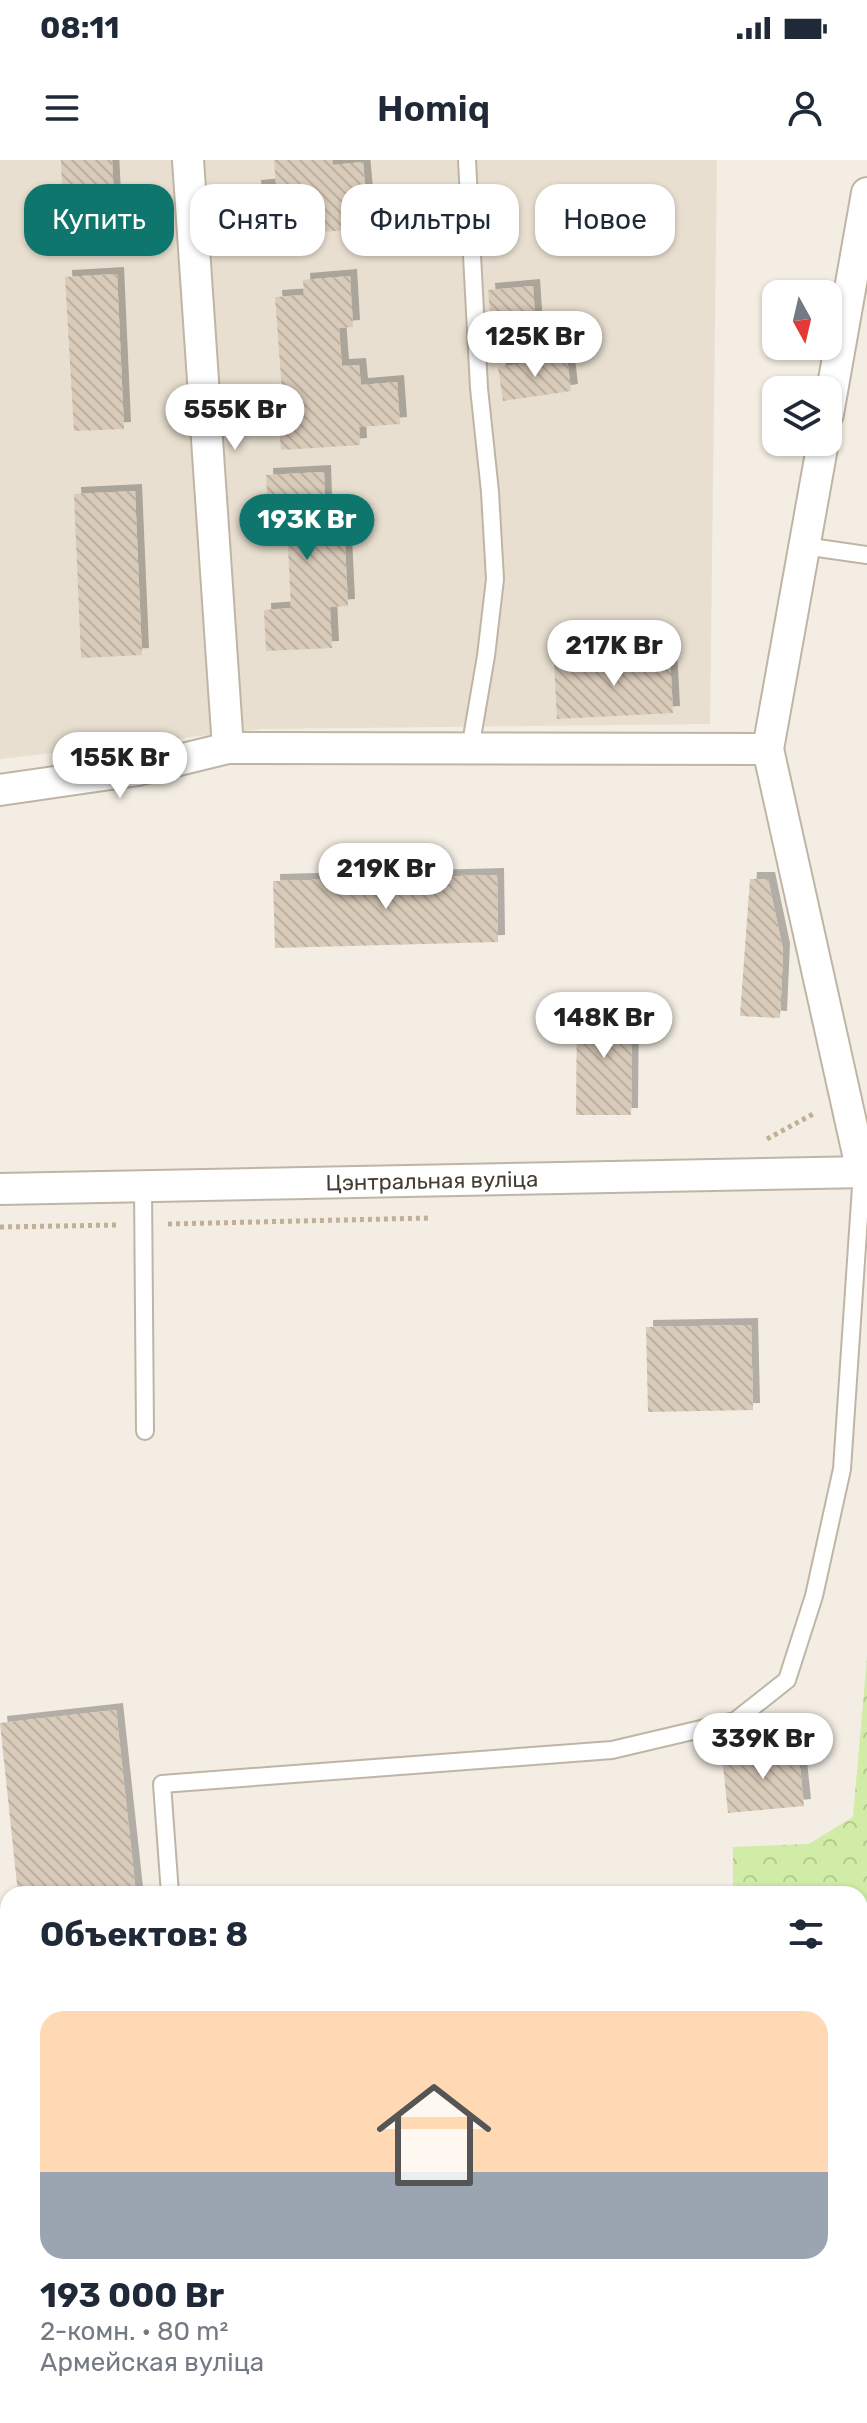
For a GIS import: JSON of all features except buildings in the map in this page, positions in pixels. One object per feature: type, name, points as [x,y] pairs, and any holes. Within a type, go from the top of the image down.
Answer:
[{"type":"street","points":[[188,160],[228,748]]},
{"type":"street","points":[[835,376],[867,193]]},
{"type":"street","points":[[820,456],[768,749],[865,1172]]},
{"type":"street","points":[[0,790],[138,770],[228,748],[768,749]]},
{"type":"street","name":"Цэнтральная вуліца","points":[[0,1189],[865,1172]]},
{"type":"lane","points":[[467,160],[479,388],[495,579],[470,749]]},
{"type":"lane","points":[[804,546],[867,555]]},
{"type":"lane","points":[[169,1886],[162,1784],[612,1750],[735,1721],[787,1680],[814,1596],[842,1469],[865,1172]]},
{"type":"lane","points":[[143,1188],[145,1431]]},
{"type":"shaded area","points":[[0,160],[717,160],[710,724],[262,729],[0,759]]},
{"type":"green space","points":[[867,1658],[867,1886],[733,1886],[733,1847],[809,1844],[853,1817]]}]
